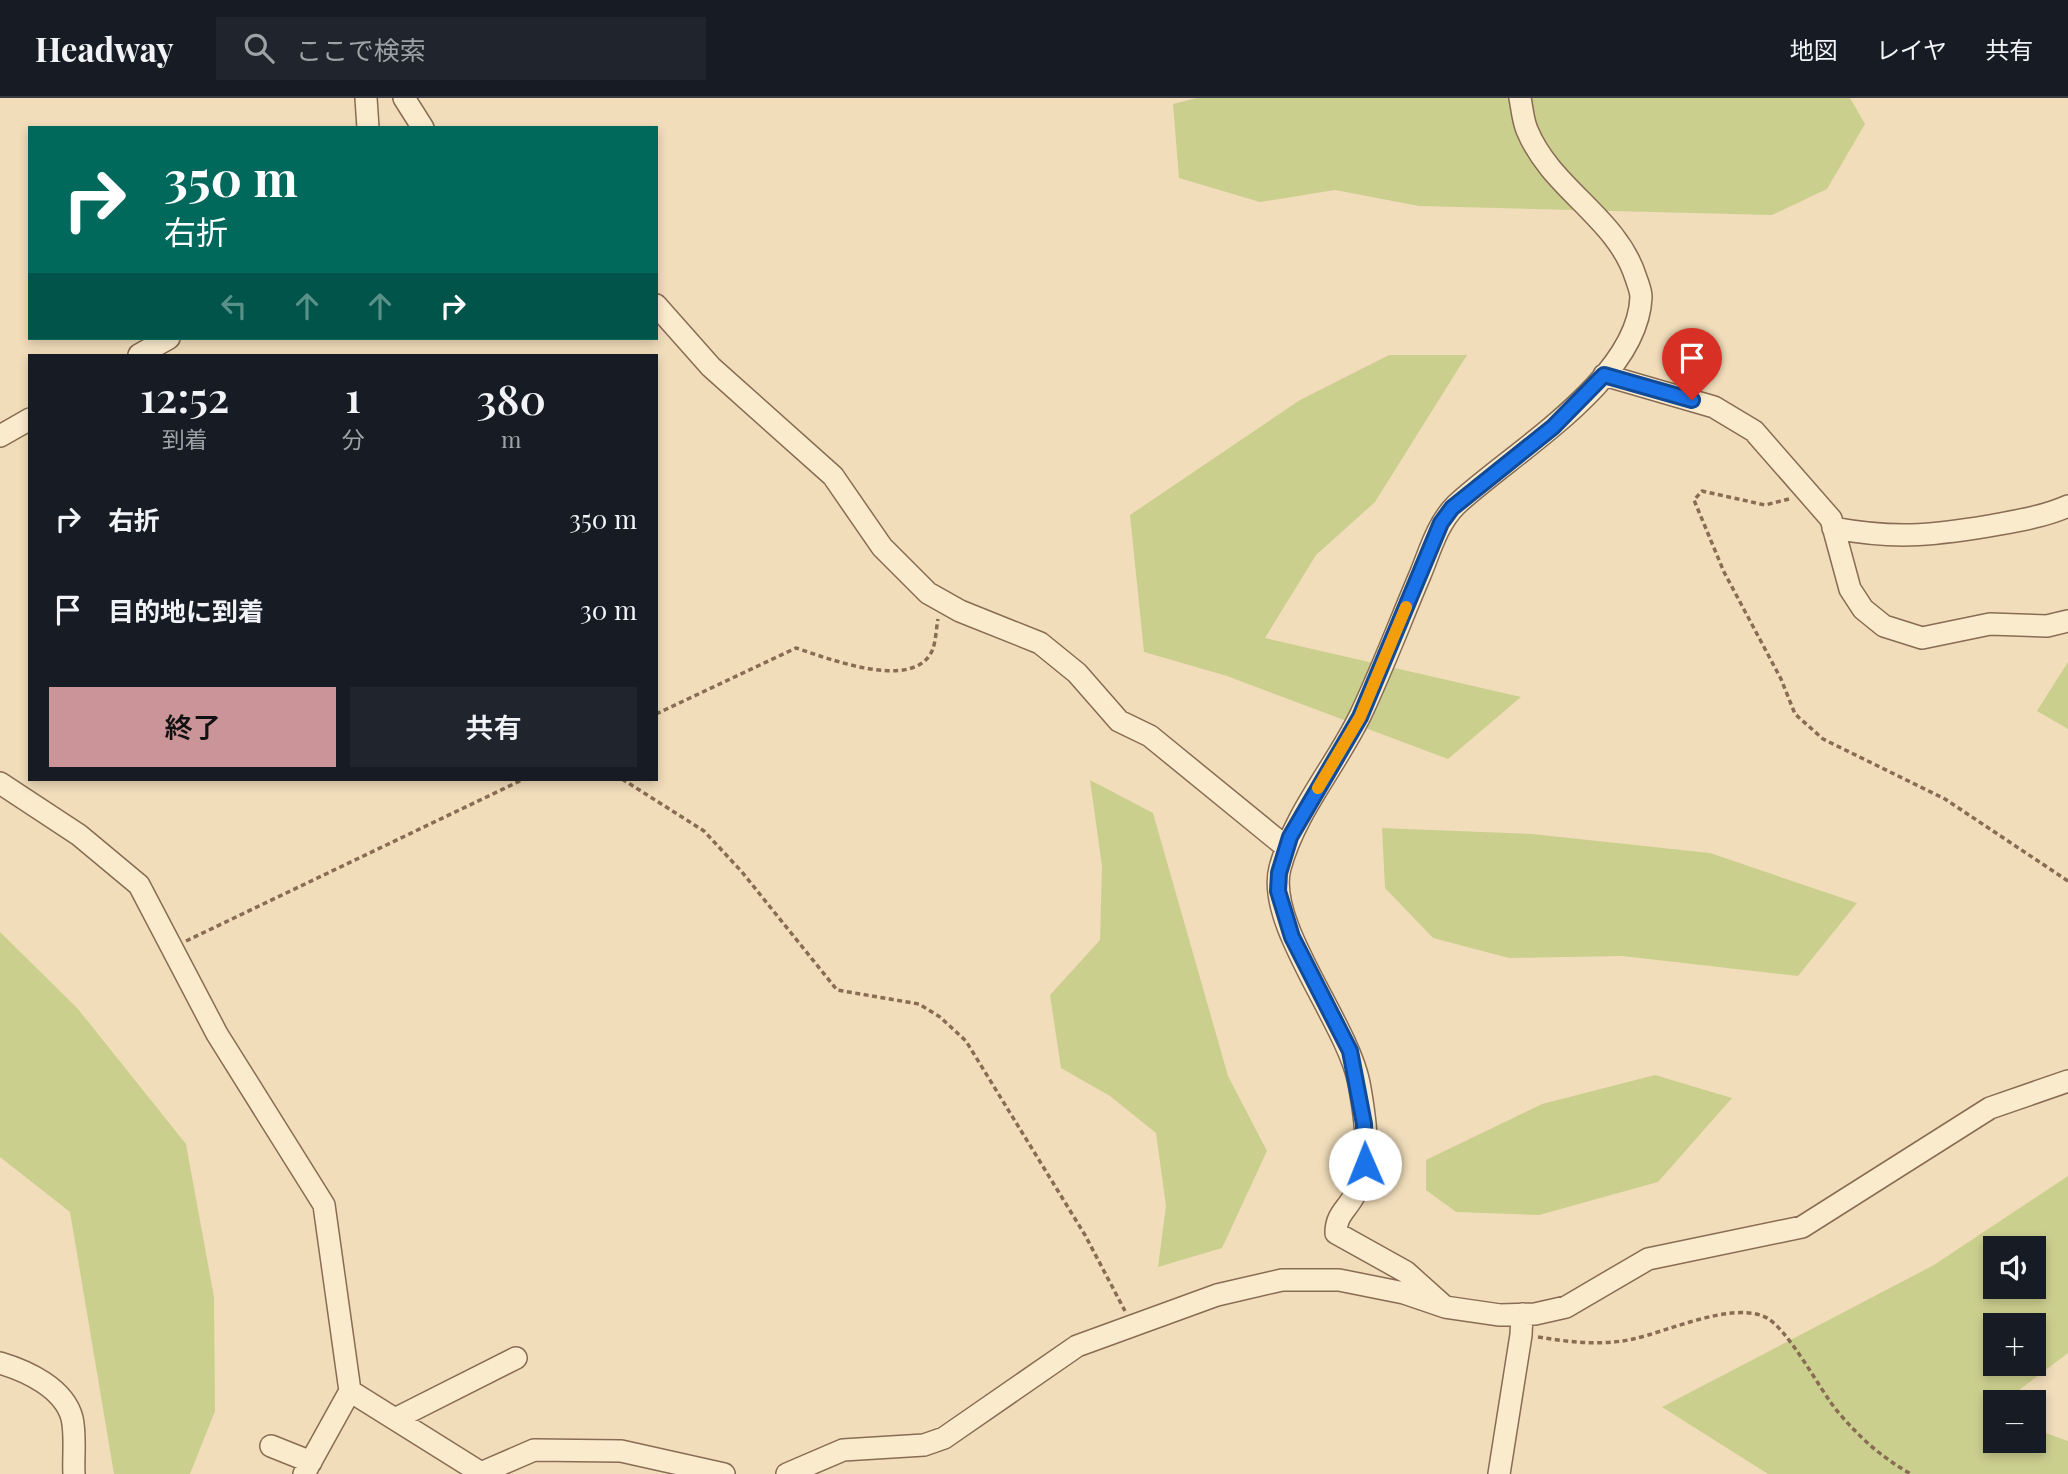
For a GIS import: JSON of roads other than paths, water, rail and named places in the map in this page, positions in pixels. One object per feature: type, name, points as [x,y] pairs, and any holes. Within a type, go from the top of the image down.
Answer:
[{"type":"street","points":[[366,98],[368,126]]},
{"type":"street","points":[[404,98],[422,126]]},
{"type":"street","points":[[1445,1307],[1406,1272],[1336,1233],[1336,1218],[1356,1193],[1365,1164],[1364,1124],[1350,1051],[1292,937],[1278,891],[1279,873],[1286,848],[1360,717],[1441,523],[1476,488],[1553,427],[1604,375],[1618,357],[1634,325],[1642,296],[1629,256],[1612,232],[1552,169],[1527,130],[1520,98]]},
{"type":"street","points":[[658,307],[711,367],[833,476],[882,547],[928,593],[960,611],[1040,643],[1077,673],[1119,721],[1150,736],[1286,848]]},
{"type":"street","points":[[141,354],[165,340]]},
{"type":"street","points":[[1604,375],[1714,407],[1755,430],[1831,519],[1850,589],[1863,609],[1884,626],[1922,638],[1990,624],[2047,626],[2068,621]]},
{"type":"street","points":[[0,436],[28,420]]},
{"type":"street","points":[[1833,528],[1875,535],[1929,536],[2024,520],[2068,506]]},
{"type":"street","points":[[0,783],[79,835],[139,885],[217,1034],[324,1205],[350,1391],[307,1468],[271,1446]]},
{"type":"street","points":[[787,1474],[843,1451],[924,1445],[944,1438],[1077,1346],[1217,1295],[1282,1280],[1339,1280],[1404,1293],[1445,1307],[1500,1315],[1521,1324],[1566,1307],[1648,1259],[1802,1227],[1990,1108],[2068,1081]]},
{"type":"street","points":[[1499,1474],[1521,1324]]},
{"type":"street","points":[[395,1419],[516,1358]]},
{"type":"street","points":[[0,1363],[27,1371],[54,1392],[72,1417],[74,1474]]},
{"type":"street","points":[[350,1391],[481,1474],[534,1450],[621,1451],[687,1470],[724,1474]]}]
